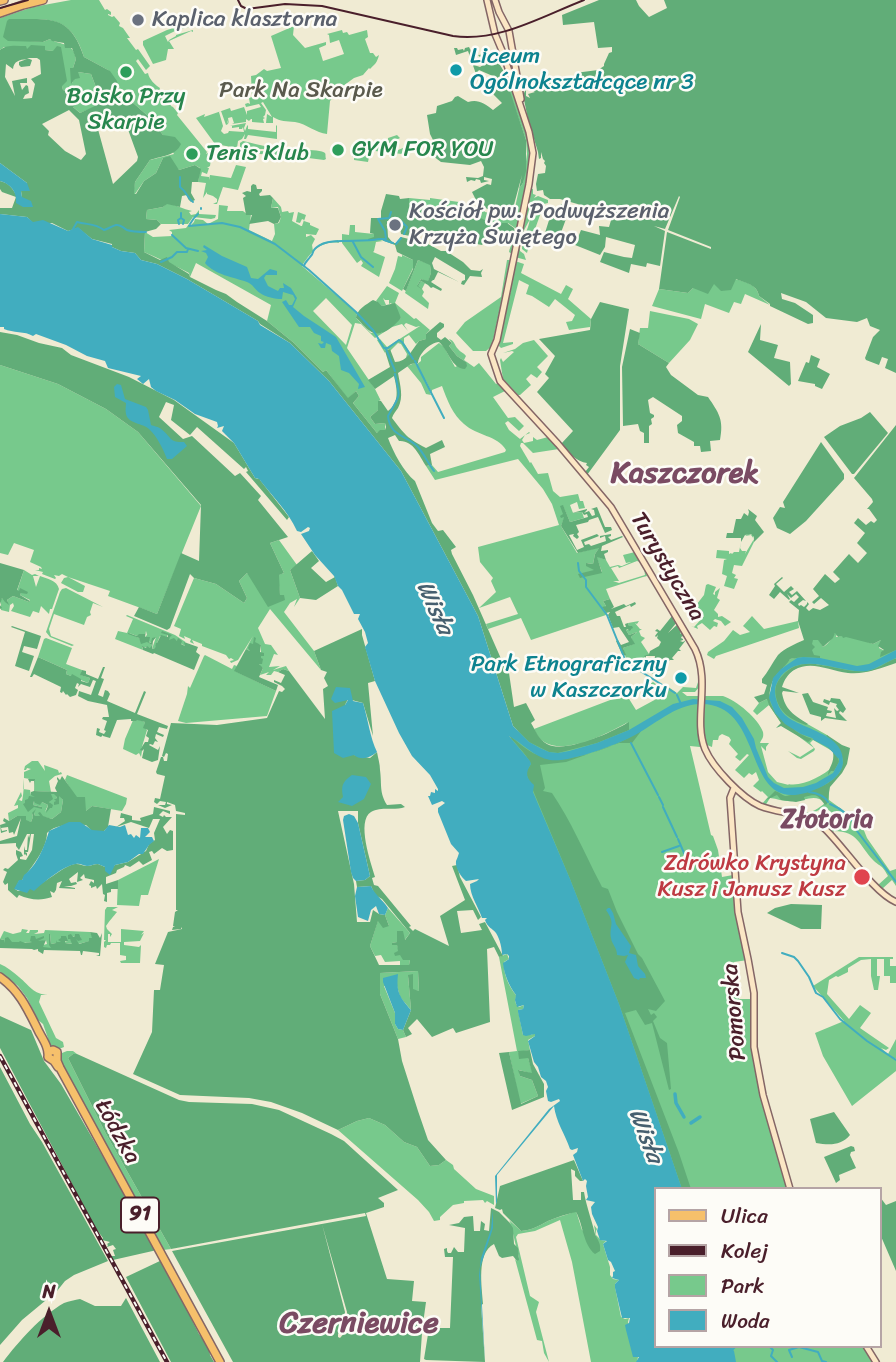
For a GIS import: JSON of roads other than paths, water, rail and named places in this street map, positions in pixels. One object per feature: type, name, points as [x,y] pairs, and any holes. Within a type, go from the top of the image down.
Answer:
[{"type":"main road","points":[[0,12],[43,0]]},
{"type":"main road","points":[[487,0],[497,40],[525,122]]},
{"type":"main road","points":[[495,0],[510,36],[525,122]]},
{"type":"main road","name":"Turystyczna","points":[[525,122],[533,156],[496,340],[496,369],[501,383],[558,444],[611,507],[698,656],[702,671],[702,735],[705,750],[734,788]]},
{"type":"main road","points":[[734,788],[761,806],[803,816],[818,824],[832,836],[882,893],[896,902]]},
{"type":"main road","name":"Pomorska","points":[[734,788],[730,798],[737,901],[754,993],[754,1047],[763,1095],[788,1187]]},
{"type":"main road","name":"Łódzka","points":[[0,975],[15,989],[26,1005],[51,1051],[58,1054],[55,1059],[220,1362]]},
{"type":"water","points":[[0,163],[27,183],[30,191],[21,191],[22,197],[31,201],[33,207],[23,207],[16,203],[12,189],[0,181]]},
{"type":"water","name":"Wisła","points":[[0,214],[27,217],[33,222],[43,220],[68,231],[78,227],[92,239],[112,245],[121,251],[135,253],[141,260],[157,264],[187,279],[290,343],[329,381],[401,471],[478,616],[513,726],[529,742],[549,752],[569,751],[597,743],[629,730],[673,704],[693,699],[720,701],[732,707],[742,718],[754,739],[768,777],[784,788],[803,787],[833,773],[839,756],[828,744],[801,734],[785,724],[775,713],[769,698],[773,678],[797,658],[820,658],[857,666],[869,664],[896,650],[896,658],[867,671],[811,664],[790,668],[781,676],[775,691],[783,713],[830,739],[842,753],[841,771],[836,777],[823,786],[796,795],[778,791],[765,779],[738,723],[723,710],[702,704],[683,707],[613,745],[568,759],[544,758],[509,736],[530,761],[527,775],[534,785],[533,792],[619,1004],[681,1187],[654,1187],[654,1348],[732,1348],[736,1362],[636,1362],[639,1357],[633,1357],[625,1325],[630,1318],[622,1318],[615,1288],[619,1280],[612,1278],[615,1271],[603,1244],[607,1241],[600,1240],[592,1214],[591,1207],[595,1202],[586,1200],[587,1181],[583,1181],[573,1155],[578,1148],[570,1149],[554,1106],[497,1175],[496,1204],[495,1176],[549,1109],[560,1101],[548,1101],[546,1081],[534,1062],[528,1041],[535,1034],[523,1035],[518,1010],[523,1009],[524,1005],[517,1007],[516,995],[507,980],[503,963],[509,956],[502,955],[496,933],[486,923],[487,918],[482,918],[471,893],[470,884],[479,879],[466,881],[459,872],[456,861],[459,853],[451,844],[438,812],[438,808],[445,803],[442,801],[432,805],[428,796],[438,789],[430,775],[412,756],[375,681],[365,647],[368,643],[365,632],[358,619],[360,614],[354,614],[334,576],[301,534],[310,528],[297,531],[284,510],[259,479],[255,478],[234,443],[222,431],[224,426],[217,428],[217,422],[195,414],[156,391],[151,387],[149,379],[143,384],[137,379],[141,376],[108,368],[105,361],[87,356],[66,345],[36,334],[33,336],[0,327]]},
{"type":"water","points":[[204,245],[247,267],[251,278],[258,279],[270,269],[277,271],[277,275],[266,275],[264,278],[268,286],[278,291],[284,288],[283,283],[291,288],[297,298],[293,307],[336,337],[365,387],[358,389],[359,384],[349,373],[341,370],[339,356],[332,351],[331,345],[326,343],[325,348],[321,348],[318,343],[324,342],[321,341],[321,336],[314,333],[310,327],[299,327],[282,302],[286,300],[292,305],[295,299],[293,295],[283,292],[282,299],[268,297],[249,283],[214,270],[205,263],[208,257],[201,251],[207,250]]},
{"type":"water","points":[[121,385],[125,399],[146,407],[151,425],[187,446],[172,459],[167,459],[152,432],[127,417],[126,403],[115,397],[114,387]]},
{"type":"water","points":[[336,687],[350,688],[353,701],[363,703],[377,752],[371,756],[363,758],[354,755],[343,758],[334,753],[332,711],[345,705],[348,700],[335,703],[331,699]]},
{"type":"water","points":[[352,775],[366,777],[371,784],[364,799],[352,806],[338,802],[343,797],[343,784]]},
{"type":"water","points":[[344,816],[354,816],[358,823],[370,876],[365,880],[356,881],[351,872],[343,820]]},
{"type":"water","points":[[69,822],[80,822],[92,830],[104,831],[109,825],[125,825],[128,835],[131,834],[134,838],[136,835],[140,838],[141,828],[148,828],[150,832],[145,837],[152,837],[154,841],[143,854],[115,865],[110,875],[105,871],[105,867],[98,864],[76,864],[60,871],[34,891],[30,889],[27,893],[14,889],[37,861],[49,831]]},
{"type":"water","points":[[371,886],[388,908],[385,915],[379,914],[376,906],[371,910],[368,921],[358,917],[355,896],[357,887]]},
{"type":"water","points":[[608,908],[631,946],[629,953],[636,955],[638,966],[646,978],[634,978],[625,962],[628,955],[617,955],[611,938],[611,922],[606,910]]},
{"type":"water","points":[[398,974],[400,994],[411,1010],[403,1030],[398,1029],[395,1024],[395,1013],[383,982],[383,978]]},
{"type":"water","points":[[493,1210],[493,1228],[480,1268],[485,1362],[479,1275],[481,1258],[491,1229]]},
{"type":"waterway","points":[[180,177],[180,187],[193,202]]},
{"type":"waterway","points":[[380,239],[386,239],[378,219],[389,218],[391,212]]},
{"type":"waterway","points":[[179,224],[181,213]]},
{"type":"waterway","points":[[195,217],[198,214]]},
{"type":"waterway","points":[[181,218],[184,220],[183,224]]},
{"type":"waterway","points":[[190,224],[194,218]]},
{"type":"waterway","points":[[393,221],[401,221],[407,227],[404,234]]},
{"type":"waterway","points":[[73,229],[77,222],[104,230],[118,225],[129,231],[146,232]]},
{"type":"waterway","points":[[189,226],[222,223],[240,227],[275,244],[356,312],[373,330],[384,348],[399,340],[413,359]]},
{"type":"waterway","points":[[172,235],[186,248],[198,251]]},
{"type":"waterway","points":[[396,244],[401,238]]},
{"type":"waterway","points":[[304,266],[314,250],[322,244],[379,239]]},
{"type":"waterway","points":[[384,240],[393,243]]},
{"type":"waterway","points":[[353,242],[361,257],[373,267]]},
{"type":"waterway","points":[[161,262],[177,252],[187,252],[188,249]]},
{"type":"waterway","points":[[386,349],[395,371]]},
{"type":"waterway","points":[[415,361],[444,418]]},
{"type":"waterway","points":[[395,374],[398,397],[388,416],[389,423],[395,432],[418,447],[434,471]]},
{"type":"waterway","points":[[578,563],[579,571],[586,580],[586,587],[607,615],[626,662],[675,693]]},
{"type":"waterway","points":[[677,695],[681,704]]},
{"type":"waterway","points":[[815,738],[830,746],[839,756]]},
{"type":"waterway","points":[[631,743],[658,795]]},
{"type":"waterway","points":[[809,792],[820,795],[828,802]]},
{"type":"waterway","points":[[659,797],[663,805]]},
{"type":"waterway","points":[[830,804],[846,813],[857,828]]},
{"type":"waterway","points":[[663,807],[677,837]]},
{"type":"waterway","points":[[857,831],[896,882]]},
{"type":"waterway","points":[[678,839],[690,867]]},
{"type":"waterway","points":[[662,852],[679,846]]},
{"type":"waterway","points":[[782,953],[798,961],[816,993],[823,997],[840,1019],[896,1060]]},
{"type":"waterway","points":[[675,1094],[676,1103],[684,1117]]},
{"type":"waterway","points":[[691,1123],[700,1117]]},
{"type":"waterway","points":[[771,1348],[771,1356],[777,1362]]},
{"type":"waterway","points":[[792,1357],[789,1350],[796,1348]]},
{"type":"waterway","points":[[803,1348],[818,1352],[822,1361],[826,1362]]},
{"type":"tram line","points":[[0,8],[28,0]]},
{"type":"tram line","points":[[238,0],[241,6],[247,9],[285,4],[322,6],[453,36],[470,37],[486,36],[520,27],[584,0]]},
{"type":"railway","points":[[0,1056],[167,1362]]},
{"type":"place","name":"Kaplica klasztorna","points":[[138,20]]},
{"type":"place","name":"Liceum Ogólnokształcące nr 3","points":[[456,70]]},
{"type":"place","name":"Boisko Przy Skarpie","points":[[126,72]]},
{"type":"place","name":"GYM FOR YOU","points":[[338,150]]},
{"type":"place","name":"Tenis Klub","points":[[192,154]]},
{"type":"place","name":"Kościół pw. Podwyższenia Krzyża Świętego","points":[[395,225]]},
{"type":"place","name":"Park Etnograficzny w Kaszczorku","points":[[681,678]]},
{"type":"place","name":"Zdrówko Krystyna Kusz i Janusz Kusz","points":[[862,877]]},
{"type":"district","name":"Kaszczorek","points":[[685,474]]},
{"type":"district","name":"Złotoria","points":[[827,820]]},
{"type":"district","name":"Czerniewice","points":[[359,1324]]},
{"type":"park label","name":"Park Na Skarpie","points":[[301,91]]}]
